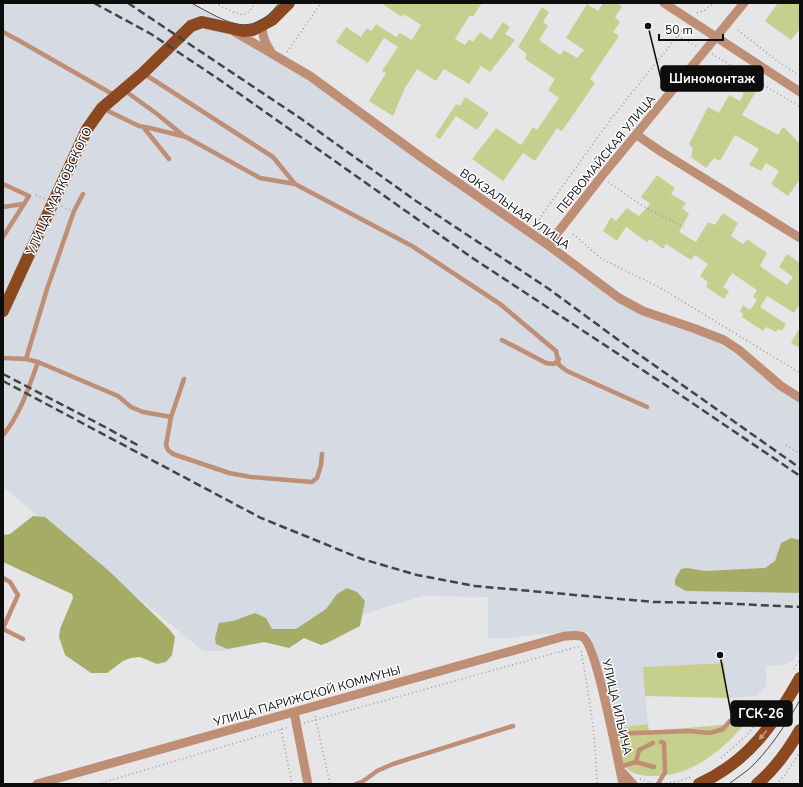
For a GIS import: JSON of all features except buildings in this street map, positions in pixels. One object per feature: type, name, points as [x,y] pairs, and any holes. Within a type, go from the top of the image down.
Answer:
[{"type":"main road","name":"УЛИЦА МАЯКОВСКОГО","points":[[3,311],[87,129],[102,108],[143,73],[191,26],[202,22],[243,31],[262,26],[272,20],[288,3]]},
{"type":"main road","points":[[699,784],[731,766],[746,754],[765,733],[784,706],[798,676]]},
{"type":"main road","points":[[757,784],[773,770],[793,743],[800,730]]},
{"type":"street","points":[[664,3],[800,92]]},
{"type":"street","name":"ПЕРВОМАЙСКАЯ УЛИЦА","points":[[548,245],[601,177],[744,3]]},
{"type":"street","name":"ВОКЗАЛЬНАЯ УЛИЦА","points":[[222,26],[242,35],[272,52],[310,76],[421,157],[548,245],[619,298],[643,311],[724,340],[780,386],[800,398]]},
{"type":"street","points":[[262,26],[265,44],[272,52]]},
{"type":"street","points":[[637,135],[660,151],[800,238]]},
{"type":"street","name":"УЛИЦА ПАРИЖСКОЙ КОММУНЫ","points":[[37,784],[565,636],[581,636]]},
{"type":"street","name":"УЛИЦА ИЛЬИЧА","points":[[581,636],[589,643],[600,675],[623,784]]},
{"type":"street","points":[[294,712],[308,784]]},
{"type":"street","points":[[619,767],[619,784]]},
{"type":"street","points":[[619,767],[632,784]]},
{"type":"lane","points":[[3,32],[157,114],[186,137],[260,178],[295,184],[412,246],[500,304],[556,351],[559,365],[567,371],[647,407]]},
{"type":"lane","points":[[143,73],[273,157],[295,184]]},
{"type":"lane","points":[[102,108],[144,128],[150,128],[186,137]]},
{"type":"lane","points":[[144,128],[169,159]]},
{"type":"lane","points":[[3,184],[29,196],[3,237]]},
{"type":"lane","points":[[26,358],[47,288],[71,218],[83,194]]},
{"type":"lane","points":[[3,206],[23,204]]},
{"type":"lane","points":[[502,340],[546,363],[554,364],[558,359]]},
{"type":"lane","points":[[3,359],[26,358],[38,362],[113,394],[125,400],[131,407],[143,412],[171,417]]},
{"type":"lane","points":[[3,435],[10,426],[24,398],[38,362]]},
{"type":"lane","points":[[184,379],[171,417],[166,445],[168,450],[173,454],[229,473],[257,478],[312,482],[317,478],[321,465],[322,454]]},
{"type":"lane","points":[[3,578],[10,582],[18,595],[3,629],[24,639]]},
{"type":"lane","points":[[612,734],[688,731],[710,733],[723,729],[730,721]]},
{"type":"lane","points":[[356,784],[362,782],[377,770],[393,764],[513,726]]},
{"type":"lane","points":[[636,762],[639,750],[653,742]]},
{"type":"lane","points":[[658,784],[665,772],[663,765],[664,743],[661,742]]},
{"type":"lane","points":[[619,767],[636,762],[654,767]]},
{"type":"path","points":[[214,3],[243,15],[249,12],[255,3]]},
{"type":"path","points":[[282,59],[321,3]]},
{"type":"path","points":[[529,232],[610,120],[683,29]]},
{"type":"path","points":[[738,30],[777,61],[800,76]]},
{"type":"path","points":[[671,32],[800,107]]},
{"type":"path","points":[[601,177],[646,208],[684,227]]},
{"type":"path","points":[[36,195],[70,210]]},
{"type":"path","points":[[573,234],[602,259],[659,287],[800,373]]},
{"type":"path","points":[[786,445],[800,454]]},
{"type":"path","points":[[581,636],[580,646],[590,698],[595,744],[597,784]]},
{"type":"path","points":[[98,784],[297,725],[580,646]]},
{"type":"path","points":[[798,676],[800,658]]},
{"type":"path","points":[[313,706],[330,784]]},
{"type":"path","points":[[281,730],[292,784]]},
{"type":"path","points":[[776,784],[785,775],[800,752]]},
{"type":"shaded area","points":[[3,3],[193,3],[297,65],[546,238],[643,310],[702,331],[782,386],[800,395],[800,649],[793,661],[784,665],[766,666],[766,686],[757,696],[728,698],[724,663],[643,667],[648,724],[616,728],[604,677],[588,633],[539,634],[511,638],[488,638],[488,597],[423,596],[290,636],[224,651],[203,651],[3,487]]},
{"type":"green space","points":[[381,3],[482,3],[473,17],[470,15],[455,39],[465,45],[469,39],[473,42],[480,32],[491,40],[503,22],[510,27],[505,34],[515,40],[490,72],[481,66],[469,84],[444,69],[436,81],[417,69],[405,88],[393,116],[369,101],[386,73],[382,71],[398,47],[384,38],[368,63],[336,42],[346,27],[361,37],[367,28],[371,31],[376,24],[396,37],[400,33],[412,40],[421,25],[404,14],[402,17]]},
{"type":"green space","points":[[603,3],[617,3],[622,7],[615,17],[620,22],[613,32],[619,36],[590,79],[595,83],[562,131],[557,128],[535,161],[523,153],[503,181],[472,159],[496,128],[521,145],[533,127],[537,130],[559,98],[548,90],[555,79],[525,59],[527,54],[518,47],[542,7],[549,12],[543,22],[548,26],[539,40],[560,55],[564,50],[577,58],[584,50],[566,38],[587,4],[598,11]]},
{"type":"green space","points":[[778,3],[800,4],[800,29],[791,40],[765,21]]},
{"type":"green space","points":[[740,76],[758,88],[742,115],[778,135],[783,127],[800,143],[800,179],[788,196],[771,184],[779,171],[766,163],[761,171],[749,165],[759,149],[735,135],[720,161],[714,158],[706,168],[691,157],[693,149],[689,144],[708,107],[719,113],[729,95],[740,101],[744,93],[734,86]]},
{"type":"green space","points":[[465,97],[489,113],[477,130],[456,116],[440,139],[435,136],[456,104],[460,106]]},
{"type":"green space","points":[[657,175],[675,188],[671,194],[686,203],[682,208],[689,214],[679,232],[696,242],[708,222],[715,225],[723,213],[738,223],[731,236],[743,244],[747,239],[767,253],[760,266],[787,285],[793,277],[779,267],[787,254],[800,263],[800,304],[794,313],[767,296],[760,307],[786,324],[782,331],[778,329],[776,332],[766,327],[763,331],[742,317],[743,314],[740,311],[743,305],[750,310],[757,300],[753,297],[757,290],[732,273],[723,287],[729,291],[724,299],[706,287],[708,282],[700,276],[708,264],[695,255],[691,260],[666,244],[663,249],[650,239],[647,242],[626,227],[617,241],[603,231],[611,217],[616,221],[627,208],[639,216],[650,204],[641,197]]},
{"type":"green space","points":[[800,327],[800,348],[791,343]]},
{"type":"green space","points":[[33,516],[45,517],[109,571],[170,630],[175,637],[172,655],[166,662],[157,664],[140,657],[131,658],[123,661],[107,673],[91,673],[65,655],[59,637],[60,629],[73,598],[72,594],[3,562],[3,535],[10,534]]},
{"type":"green space","points":[[791,538],[800,540],[800,593],[686,591],[675,585],[675,579],[681,569],[687,568],[705,571],[765,568],[775,561],[781,543]]},
{"type":"green space","points":[[347,588],[357,592],[365,601],[360,626],[327,643],[321,645],[304,638],[289,648],[264,642],[227,649],[216,644],[215,638],[219,623],[233,621],[255,613],[266,618],[272,629],[296,629],[326,609],[337,594]]},
{"type":"green space","points":[[724,663],[728,698],[645,696],[643,667]]},
{"type":"green space","points":[[746,723],[715,753],[704,761],[679,772],[650,776],[632,772],[624,766],[618,744],[616,728],[648,724],[649,731]]},
{"type":"tram line","points":[[191,3],[226,21],[247,25],[258,22],[268,15],[279,3]]},
{"type":"tram line","points":[[729,784],[749,769],[770,746],[800,700]]},
{"type":"railway","points":[[94,3],[151,34],[217,78],[471,257],[676,392],[800,476]]},
{"type":"railway","points":[[128,3],[300,118],[416,201],[549,289],[617,339],[800,468]]},
{"type":"railway","points":[[3,374],[141,447]]},
{"type":"railway","points":[[3,381],[261,518],[362,559],[417,575],[475,586],[654,602],[800,607]]},
{"type":"place","name":"Шиномонтаж","points":[[648,26]]},
{"type":"place","name":"ГСК-26","points":[[720,655]]}]
